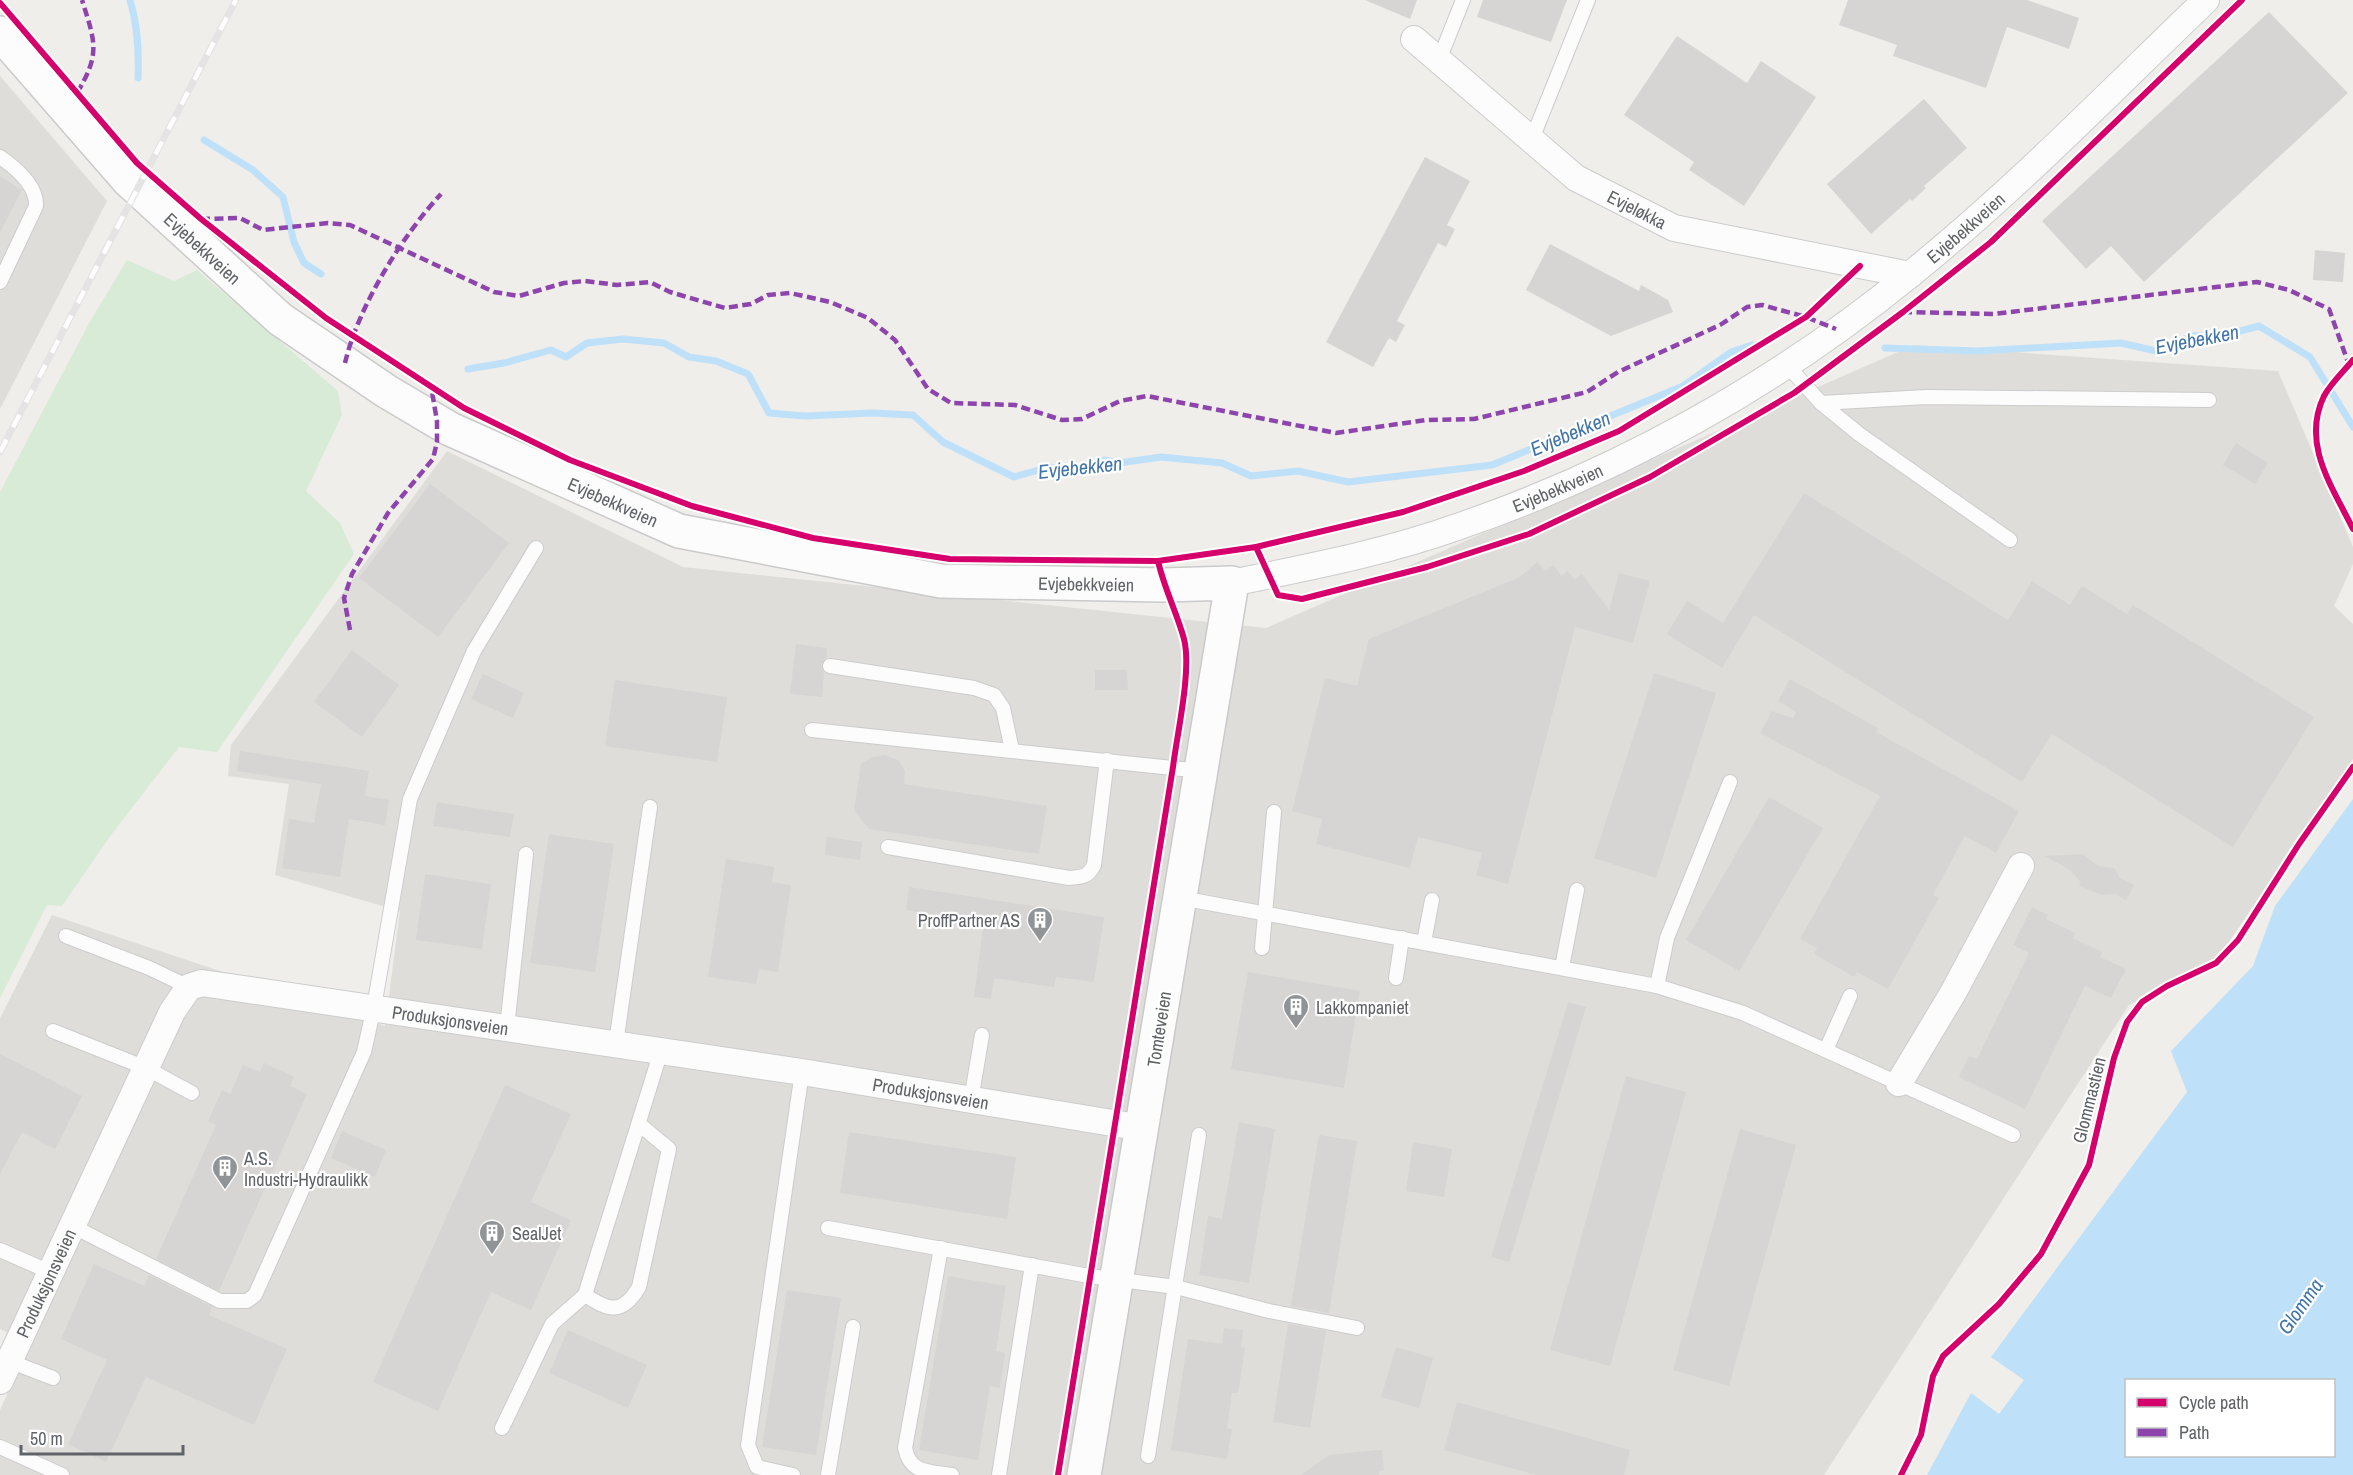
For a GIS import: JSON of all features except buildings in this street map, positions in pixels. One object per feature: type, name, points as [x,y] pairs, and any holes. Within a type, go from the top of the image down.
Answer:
[{"type":"street","name":"Evjebekkveien","points":[[0,33],[128,180],[280,319],[386,391],[450,429],[679,531],[941,581],[1163,585],[1232,583],[1391,548],[1525,502],[1592,474],[1653,444],[1787,365],[1910,275],[1976,220],[2206,0]]},
{"type":"street","name":"Evjeløkka","points":[[1414,39],[1576,178],[1674,228],[1910,275]]},
{"type":"street","name":"Tomteveien","points":[[1084,1475],[1203,771],[1232,583]]},
{"type":"street","points":[[1899,1083],[1953,993],[2021,866]]},
{"type":"street","name":"Produksjonsveien","points":[[5,1371],[50,1272],[74,1227],[172,1012],[189,987],[202,983],[225,984],[616,1043],[1143,1128]]},
{"type":"lane","points":[[1439,60],[1463,0]]},
{"type":"lane","points":[[1532,139],[1588,0]]},
{"type":"lane","points":[[0,157],[13,166],[37,198],[36,206],[0,282]]},
{"type":"lane","points":[[1787,365],[1821,403],[1859,434],[2010,540]]},
{"type":"lane","points":[[1821,403],[1926,397],[2209,400]]},
{"type":"lane","points":[[74,1227],[220,1301],[247,1301],[255,1295],[364,1052],[410,799],[474,651],[536,548]]},
{"type":"lane","points":[[830,666],[974,688],[994,695],[1003,708],[1012,750]]},
{"type":"lane","points":[[812,730],[1203,771]]},
{"type":"lane","points":[[888,847],[1070,878],[1082,877],[1090,873],[1094,865],[1107,760]]},
{"type":"lane","points":[[1658,986],[1667,938],[1730,782]]},
{"type":"lane","points":[[616,1043],[650,807]]},
{"type":"lane","points":[[1262,948],[1274,812]]},
{"type":"lane","points":[[507,1027],[526,854]]},
{"type":"lane","points":[[1562,968],[1577,890]]},
{"type":"lane","points":[[1181,898],[1658,986],[1743,1013],[2013,1135]]},
{"type":"lane","points":[[1424,942],[1432,900]]},
{"type":"lane","points":[[66,936],[149,968],[189,987]]},
{"type":"lane","points":[[1396,978],[1402,938]]},
{"type":"lane","points":[[1826,1050],[1850,996]]},
{"type":"lane","points":[[53,1031],[146,1068],[192,1093]]},
{"type":"lane","points":[[971,1100],[982,1035]]},
{"type":"lane","points":[[502,1428],[552,1324],[585,1295],[661,1050]]},
{"type":"lane","points":[[793,1475],[757,1467],[748,1446],[802,1072]]},
{"type":"lane","points":[[585,1295],[606,1308],[618,1307],[634,1296],[639,1287],[669,1149],[639,1124]]},
{"type":"lane","points":[[1148,1456],[1199,1135]]},
{"type":"lane","points":[[828,1228],[1032,1265],[1176,1287],[1269,1311],[1357,1328]]},
{"type":"lane","points":[[941,1248],[905,1448],[908,1460],[913,1466],[952,1475]]},
{"type":"lane","points":[[0,1250],[50,1272]]},
{"type":"lane","points":[[999,1475],[1032,1265]]},
{"type":"lane","points":[[828,1475],[853,1327]]},
{"type":"lane","points":[[5,1371],[53,1378]]},
{"type":"lane","points":[[0,1447],[62,1475]]},
{"type":"shaded area","points":[[0,76],[107,201],[0,409]]},
{"type":"shaded area","points":[[1914,345],[2278,371],[2353,547],[2353,564],[2334,606],[2353,624],[2353,759],[2212,967],[2129,1005],[1824,1475],[0,1475],[0,1410],[30,1344],[0,1329],[0,1018],[52,915],[385,1026],[400,911],[275,875],[289,784],[228,776],[231,745],[447,451],[683,567],[1266,628]]},
{"type":"green space","points":[[127,260],[174,281],[197,270],[338,391],[342,415],[306,491],[340,523],[354,554],[217,752],[179,747],[111,835],[62,906],[47,905],[0,998],[0,492],[88,325]]},
{"type":"water","name":"Glomma","points":[[2353,799],[2353,1475],[1927,1475],[1971,1393],[1999,1414],[2024,1380],[1991,1357],[2187,1092],[2171,1051],[2253,966],[2275,906]]},
{"type":"waterway","points":[[130,0],[137,39],[138,78]]},
{"type":"waterway","name":"Evjebekken","points":[[204,140],[253,170],[283,197],[294,242],[304,263],[321,274]]},
{"type":"waterway","name":"Evjebekken","points":[[1885,348],[1978,351],[2121,343],[2156,351],[2192,336],[2229,334],[2259,326],[2310,357],[2353,427]]},
{"type":"waterway","name":"Evjebekken","points":[[468,369],[504,363],[551,350],[566,357],[587,343],[623,339],[664,343],[689,357],[716,361],[748,374],[769,413],[805,416],[872,413],[913,415],[943,442],[1014,477],[1049,467],[1074,471],[1104,460],[1119,463],[1161,457],[1222,463],[1251,476],[1298,471],[1348,482],[1492,465],[1683,386],[1731,352],[1752,345]]},
{"type":"railway","points":[[0,452],[236,0]]},
{"type":"marked path","points":[[77,93],[93,57],[92,37],[82,0]]},
{"type":"marked path","points":[[345,363],[360,319],[383,273],[411,230],[441,194]]},
{"type":"marked path","points":[[201,219],[240,218],[263,230],[328,223],[350,225],[494,292],[519,296],[564,283],[585,281],[617,285],[650,282],[670,292],[725,308],[751,304],[768,295],[790,293],[830,302],[868,318],[895,340],[928,389],[951,403],[1015,405],[1062,420],[1082,419],[1120,401],[1147,396],[1336,433],[1426,420],[1474,419],[1587,392],[1618,372],[1720,325],[1747,307],[1762,305],[1806,317],[1836,329]]},
{"type":"marked path","points":[[1903,312],[1994,314],[2257,282],[2289,290],[2329,309],[2349,365]]},
{"type":"marked path","points":[[350,630],[344,598],[352,574],[388,513],[433,459],[437,442],[437,421],[431,386]]},
{"type":"cycle path","points":[[0,3],[137,163],[201,219],[326,318],[352,335],[464,408],[570,460],[692,506],[813,538],[950,559],[1158,561],[1256,547],[1278,595],[1302,599],[1427,567],[1529,534],[1650,477],[1794,393],[1903,312],[1991,242],[2242,0]]},
{"type":"cycle path","points":[[1256,547],[1403,512],[1524,471],[1619,431],[1806,317],[1860,266]]},
{"type":"cycle path","points":[[2353,360],[2324,396],[2318,414],[2316,431],[2322,464],[2353,529]]},
{"type":"cycle path","points":[[1058,1475],[1185,684],[1184,639],[1158,561]]},
{"type":"cycle path","name":"Glommastien","points":[[1901,1475],[1921,1435],[1933,1376],[1943,1356],[1999,1304],[2041,1254],[2089,1165],[2114,1058],[2127,1022],[2142,1002],[2167,986],[2216,963],[2238,940],[2299,844],[2353,767]]},
{"type":"place","name":"ProffPartner AS","points":[[1040,943]]},
{"type":"place","name":"Lakkompaniet","points":[[1296,1030]]},
{"type":"place","name":"A.S. Industri-Hydraulikk","points":[[225,1191]]},
{"type":"place","name":"SealJet","points":[[492,1256]]}]
